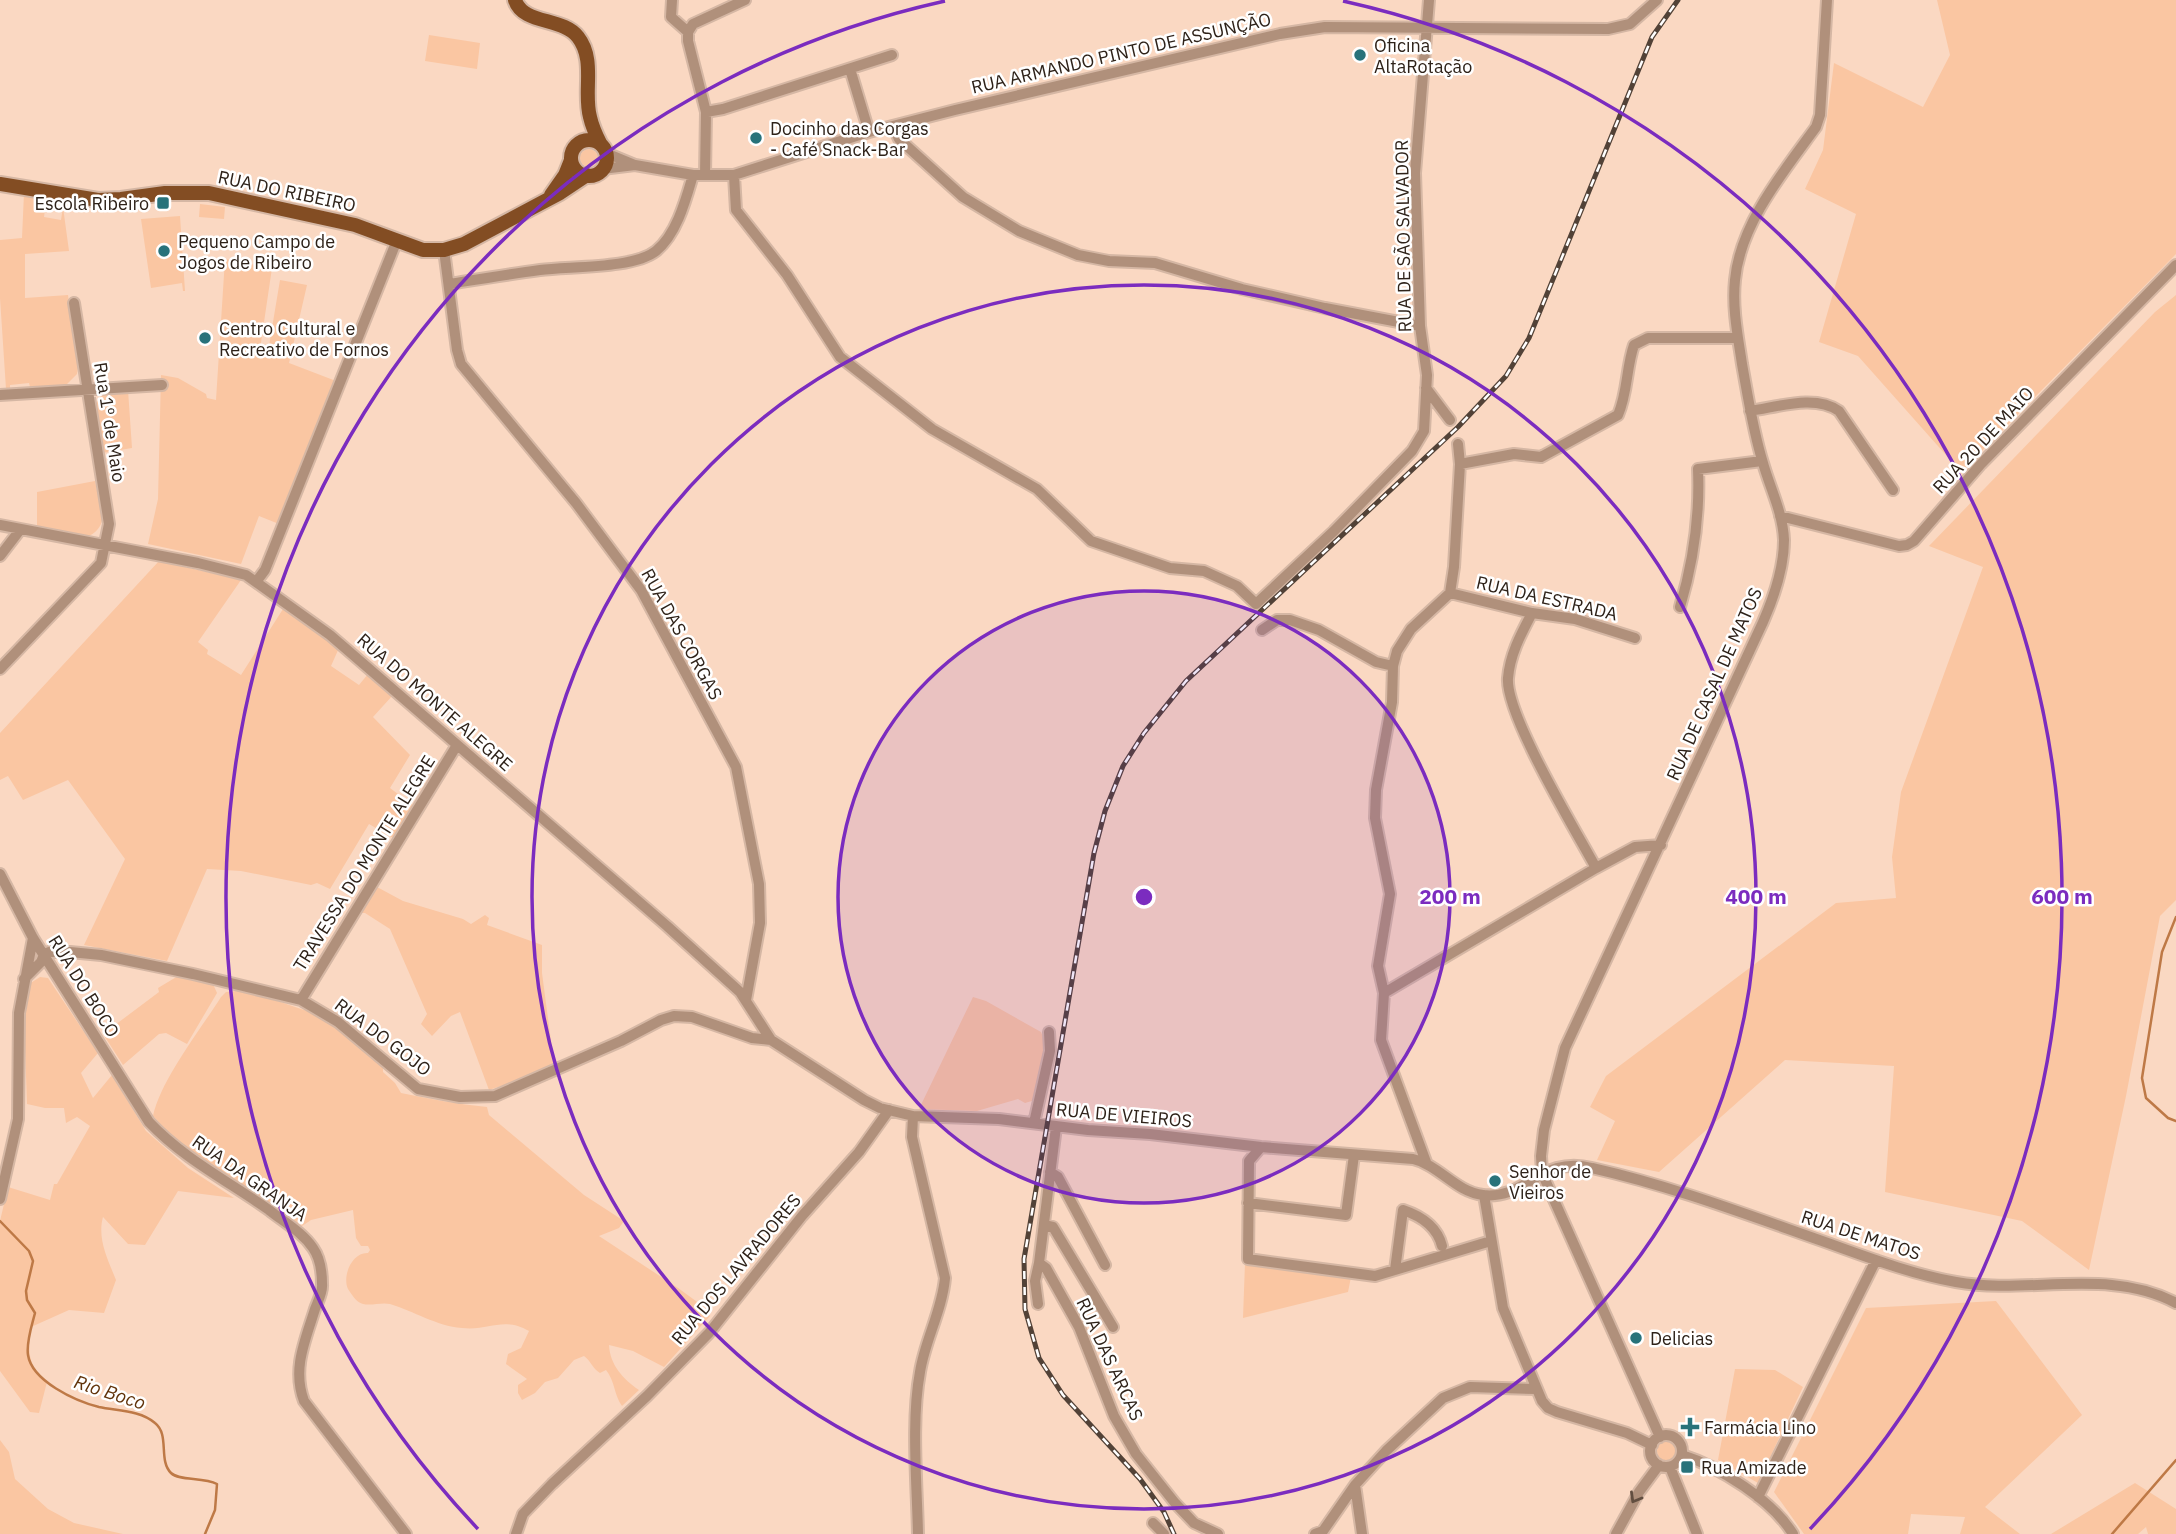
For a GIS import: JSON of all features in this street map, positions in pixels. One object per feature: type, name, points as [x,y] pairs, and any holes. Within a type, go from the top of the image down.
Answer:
[{"type":"main road","points":[[444,250],[464,244],[560,193],[587,175],[598,173],[607,159],[589,117],[587,52],[567,26],[530,15],[517,7],[515,0]]},
{"type":"main road","points":[[550,196],[565,175],[573,149],[589,117]]},
{"type":"main road","points":[[577,144],[588,140],[603,148]]},
{"type":"main road","points":[[571,160],[577,170],[587,175]]},
{"type":"main road","name":"RUA DO RIBEIRO","points":[[0,184],[98,200],[121,200],[174,192],[209,193],[355,225],[423,250],[444,250]]},
{"type":"street","points":[[672,0],[671,18],[688,32]]},
{"type":"street","points":[[449,284],[541,270],[635,261],[655,252],[668,239],[699,175],[706,112],[688,32],[693,24],[745,0]]},
{"type":"street","name":"RUA DE SÃO SALVADOR","points":[[734,174],[736,210],[787,275],[840,357],[932,429],[1037,489],[1091,541],[1170,568],[1204,571],[1237,586],[1256,604],[1334,531],[1412,451],[1424,431],[1427,374],[1420,326],[1415,173],[1429,0]]},
{"type":"street","name":"RUA ARMANDO PINTO DE ASSUNÇÃO","points":[[602,169],[635,165],[699,175],[734,174],[869,132],[1302,30],[1325,27],[1427,26],[1608,29],[1630,24],[1657,0]]},
{"type":"street","name":"RUA DE CASAL DE MATOS","points":[[1542,1173],[1544,1130],[1565,1048],[1772,602],[1780,571],[1784,540],[1780,516],[1762,461],[1750,411],[1734,308],[1735,278],[1745,241],[1768,194],[1816,127],[1820,115],[1827,0]]},
{"type":"street","points":[[706,112],[723,109],[892,55]]},
{"type":"street","points":[[850,69],[869,132]]},
{"type":"street","points":[[893,126],[899,139],[963,197],[1019,231],[1078,255],[1109,261],[1155,263],[1242,289],[1420,326]]},
{"type":"street","name":"RUA ARMANDO PINTO DE ASSUNÇÃO","points":[[603,148],[635,165]]},
{"type":"street","points":[[256,582],[265,570],[397,240]]},
{"type":"street","name":"RUA DAS CORGAS","points":[[444,250],[461,364],[576,503],[641,590],[736,767],[759,884],[760,923],[746,1000]]},
{"type":"street","name":"RUA 20 DE MAIO","points":[[1780,516],[1899,546],[1908,545],[1981,464],[2176,265]]},
{"type":"street","name":"Rua 1º de Maio","points":[[74,303],[108,524],[106,546]]},
{"type":"street","points":[[1460,464],[1514,454],[1541,457],[1618,415],[1624,401],[1634,345],[1648,338],[1738,338]]},
{"type":"street","points":[[0,395],[162,385]]},
{"type":"street","points":[[1426,388],[1450,420]]},
{"type":"street","points":[[1750,411],[1813,402],[1828,403],[1839,411],[1893,489]]},
{"type":"street","points":[[1458,444],[1460,464],[1450,593],[1411,629],[1397,651],[1393,666],[1392,702],[1376,790],[1375,818],[1390,894],[1378,966],[1384,993],[1381,1041],[1426,1162],[1451,1181],[1484,1195],[1513,1191],[1542,1173],[1656,1441],[1652,1458],[1664,1466],[1697,1534]]},
{"type":"street","points":[[1680,607],[1690,573],[1699,496],[1698,469],[1762,461]]},
{"type":"street","name":"RUA DO MONTE ALEGRE","points":[[0,526],[241,573],[256,582],[330,635],[667,926],[746,1000],[771,1040]]},
{"type":"street","points":[[0,555],[20,530]]},
{"type":"street","points":[[0,669],[101,563],[106,546]]},
{"type":"street","name":"RUA DA ESTRADA","points":[[1450,593],[1532,613],[1575,619],[1635,638]]},
{"type":"street","points":[[1532,613],[1515,646],[1507,681],[1516,718],[1596,868]]},
{"type":"street","points":[[1262,630],[1277,620],[1290,620],[1319,630],[1376,662],[1393,666]]},
{"type":"street","name":"TRAVESSA DO MONTE ALEGRE","points":[[301,1000],[457,745]]},
{"type":"street","points":[[1384,993],[1635,847],[1661,845]]},
{"type":"street","name":"RUA DO BOCO","points":[[0,874],[33,938],[144,1114]]},
{"type":"street","points":[[0,1199],[18,1119],[19,1013],[33,938]]},
{"type":"street","name":"RUA DO GOJO","points":[[44,955],[61,951],[101,955],[301,1000],[338,1022],[418,1089],[460,1097],[495,1096],[674,1016],[692,1017],[752,1038],[771,1040]]},
{"type":"street","points":[[24,979],[41,962],[44,955]]},
{"type":"street","points":[[1034,1123],[1050,1051],[1049,1032]]},
{"type":"street","name":"RUA DE VIEIROS","points":[[771,1040],[864,1100],[889,1110],[913,1115],[999,1119],[1056,1127],[1426,1162]]},
{"type":"street","name":"RUA DOS LAVRADORES","points":[[516,1534],[523,1514],[545,1491],[647,1396],[709,1333],[802,1216],[859,1152],[889,1110]]},
{"type":"street","name":"RUA DA GRANJA","points":[[144,1114],[168,1142],[300,1233],[312,1246],[318,1256],[323,1287],[302,1350],[297,1384],[304,1401],[406,1534]]},
{"type":"street","points":[[913,1115],[912,1138],[945,1278],[944,1293],[919,1380],[918,1534]]},
{"type":"street","points":[[1038,1304],[1035,1281],[1056,1127]]},
{"type":"street","points":[[1261,1147],[1249,1161],[1248,1259],[1375,1276],[1491,1241]]},
{"type":"street","points":[[1248,1203],[1346,1215],[1354,1155]]},
{"type":"street","name":"RUA DE MATOS","points":[[1542,1173],[1566,1165],[1578,1165],[1671,1188],[1876,1260],[1954,1282],[1986,1286],[2116,1286],[2147,1292],[2176,1303]]},
{"type":"street","points":[[1050,1172],[1058,1177],[1105,1265]]},
{"type":"street","points":[[1484,1195],[1503,1308],[1536,1389],[1548,1408],[1656,1441],[1675,1438],[1681,1445],[1682,1455],[1677,1462],[1664,1466],[1639,1492],[1616,1534]]},
{"type":"street","points":[[1395,1270],[1403,1210],[1419,1216],[1431,1226],[1442,1246]]},
{"type":"street","points":[[1044,1225],[1053,1227],[1113,1327]]},
{"type":"street","points":[[1758,1497],[1876,1260]]},
{"type":"street","name":"RUA DAS ARCAS","points":[[1038,1263],[1046,1268],[1079,1327],[1115,1416],[1136,1454],[1194,1523],[1218,1534]]},
{"type":"street","points":[[1315,1534],[1323,1531],[1355,1485],[1386,1451],[1443,1398],[1470,1387],[1536,1389]]},
{"type":"street","points":[[1682,1455],[1706,1464],[1758,1497],[1784,1520],[1793,1534]]},
{"type":"street","points":[[1355,1485],[1362,1534]]},
{"type":"street","points":[[1153,1523],[1164,1534]]},
{"type":"shaded area","points":[[1937,0],[2176,0],[2176,254],[1961,472],[1858,356],[1819,342],[1856,214],[1805,189],[1823,150],[1834,63],[1923,107],[1950,55]]},
{"type":"shaded area","points":[[429,35],[480,43],[477,69],[425,61]]},
{"type":"shaded area","points":[[589,149],[595,152],[598,158],[595,164],[589,167],[583,164],[580,158],[583,152]]},
{"type":"shaded area","points":[[24,193],[47,195],[44,217],[61,220],[63,207],[69,251],[25,254],[25,298],[68,295],[78,368],[77,374],[66,385],[30,387],[29,383],[10,385],[10,388],[6,389],[0,298],[0,240],[22,238]]},
{"type":"shaded area","points":[[200,204],[225,207],[224,219],[199,217]]},
{"type":"shaded area","name":"Pequeno Campo de Jogos de Ribeiro","points":[[180,216],[185,291],[182,283],[151,288],[141,219]]},
{"type":"shaded area","points":[[225,259],[272,268],[259,356],[267,358],[280,280],[307,285],[289,363],[336,381],[279,524],[259,516],[241,564],[148,544],[158,499],[161,375],[178,378],[206,394],[207,398],[216,400]]},
{"type":"shaded area","points":[[2176,295],[2176,900],[2160,916],[2089,1270],[2022,1221],[1885,1192],[1894,1066],[1785,1060],[1659,1172],[1597,1160],[1615,1121],[1590,1107],[1606,1076],[1836,903],[1896,898],[1892,857],[1901,792],[1983,567],[1929,546],[2155,312]]},
{"type":"shaded area","points":[[128,390],[132,448],[102,453],[95,407],[97,401],[108,393]]},
{"type":"shaded area","points":[[95,481],[102,512],[102,519],[96,531],[89,536],[37,527],[37,492]]},
{"type":"shaded area","points":[[159,561],[241,580],[198,642],[208,650],[207,654],[241,675],[283,609],[339,648],[331,666],[359,685],[368,674],[393,695],[373,717],[410,755],[390,788],[414,806],[393,838],[369,824],[330,889],[317,883],[311,885],[241,871],[207,869],[167,961],[84,945],[125,859],[68,780],[23,800],[8,776],[0,780],[0,733]]},
{"type":"shaded area","points":[[377,887],[403,901],[463,919],[471,924],[485,915],[489,918],[487,925],[542,945],[542,973],[554,1064],[525,1078],[489,1090],[460,1012],[451,1016],[432,1036],[421,1024],[427,1014],[390,929],[361,913]]},
{"type":"shaded area","points":[[178,976],[213,984],[217,993],[187,1044],[166,1033],[159,1034],[123,1065],[103,1034],[159,992],[158,988]]},
{"type":"shaded area","points":[[40,977],[48,978],[98,1053],[81,1073],[93,1098],[112,1075],[146,1131],[188,1168],[234,1198],[178,1191],[145,1245],[128,1244],[103,1217],[102,1241],[116,1280],[104,1313],[69,1310],[31,1327],[30,1358],[40,1376],[47,1382],[39,1413],[30,1412],[0,1371],[0,1221],[8,1187],[50,1200],[54,1184],[57,1184],[90,1126],[77,1117],[66,1123],[64,1108],[27,1104],[24,1017],[29,984]]},
{"type":"shaded area","points":[[226,992],[251,992],[327,1020],[383,1068],[383,1072],[401,1093],[487,1107],[489,1115],[584,1195],[624,1221],[619,1228],[599,1236],[678,1288],[700,1304],[710,1316],[664,1367],[633,1351],[609,1345],[618,1371],[639,1390],[622,1406],[606,1370],[600,1373],[584,1356],[574,1360],[558,1378],[545,1382],[535,1393],[522,1400],[518,1385],[527,1379],[506,1364],[508,1354],[521,1348],[529,1331],[520,1327],[503,1324],[472,1328],[452,1327],[390,1304],[358,1302],[346,1284],[347,1272],[357,1256],[370,1250],[368,1246],[361,1246],[356,1238],[353,1210],[311,1220],[302,1226],[175,1140],[153,1116],[164,1086],[182,1055],[221,997]]},
{"type":"shaded area","points":[[973,997],[986,1001],[1041,1032],[1047,1047],[1035,1100],[1025,1103],[1018,1099],[977,1111],[919,1109]]},
{"type":"shaded area","points":[[1245,1263],[1351,1277],[1348,1292],[1243,1318]]},
{"type":"shaded area","points":[[1996,1301],[2082,1415],[1985,1507],[2020,1534],[1960,1534],[1965,1517],[1911,1514],[1908,1534],[1804,1534],[1774,1492],[1866,1308]]},
{"type":"shaded area","points":[[1735,1369],[1775,1370],[1803,1387],[1758,1483],[1718,1460]]},
{"type":"shaded area","points":[[0,1440],[9,1452],[15,1479],[48,1509],[74,1523],[123,1534],[0,1534]]},
{"type":"shaded area","points":[[1667,1441],[1674,1444],[1677,1451],[1674,1458],[1667,1461],[1660,1458],[1657,1451],[1660,1444]]},
{"type":"shaded area","points":[[2135,1483],[2176,1509],[2176,1534],[2148,1534],[2146,1527],[2138,1534],[2051,1534]]},
{"type":"waterway","points":[[2176,917],[2162,952],[2142,1078],[2146,1098],[2168,1118],[2176,1121]]},
{"type":"waterway","name":"Rio Boco","points":[[0,1221],[29,1251],[33,1261],[26,1291],[27,1300],[35,1313],[28,1345],[31,1364],[46,1381],[67,1395],[99,1407],[135,1413],[155,1423],[162,1434],[165,1461],[171,1473],[217,1484],[215,1510],[205,1534]]},
{"type":"waterway","points":[[2112,1534],[2176,1460]]},
{"type":"railway","points":[[1174,1534],[1164,1512],[1140,1479],[1063,1395],[1039,1358],[1025,1309],[1024,1259],[1094,853],[1105,811],[1123,766],[1144,733],[1186,681],[1458,427],[1506,376],[1529,338],[1652,37],[1678,0]]},
{"type":"place","name":"Oficina AltaRotação","points":[[1360,55]]},
{"type":"place","name":"Docinho das Corgas - Café Snack-Bar","points":[[756,138]]},
{"type":"place","name":"Escola Ribeiro","points":[[163,203]]},
{"type":"place","name":"Pequeno Campo de Jogos de Ribeiro","points":[[164,251]]},
{"type":"place","name":"Centro Cultural e Recreativo de Fornos","points":[[205,338]]},
{"type":"place","name":"Senhor de Vieiros","points":[[1495,1181]]},
{"type":"place","name":"Delicias","points":[[1636,1338]]},
{"type":"place","name":"Farmácia Lino","points":[[1690,1427]]},
{"type":"place","name":"Rua Amizade","points":[[1687,1467]]}]
